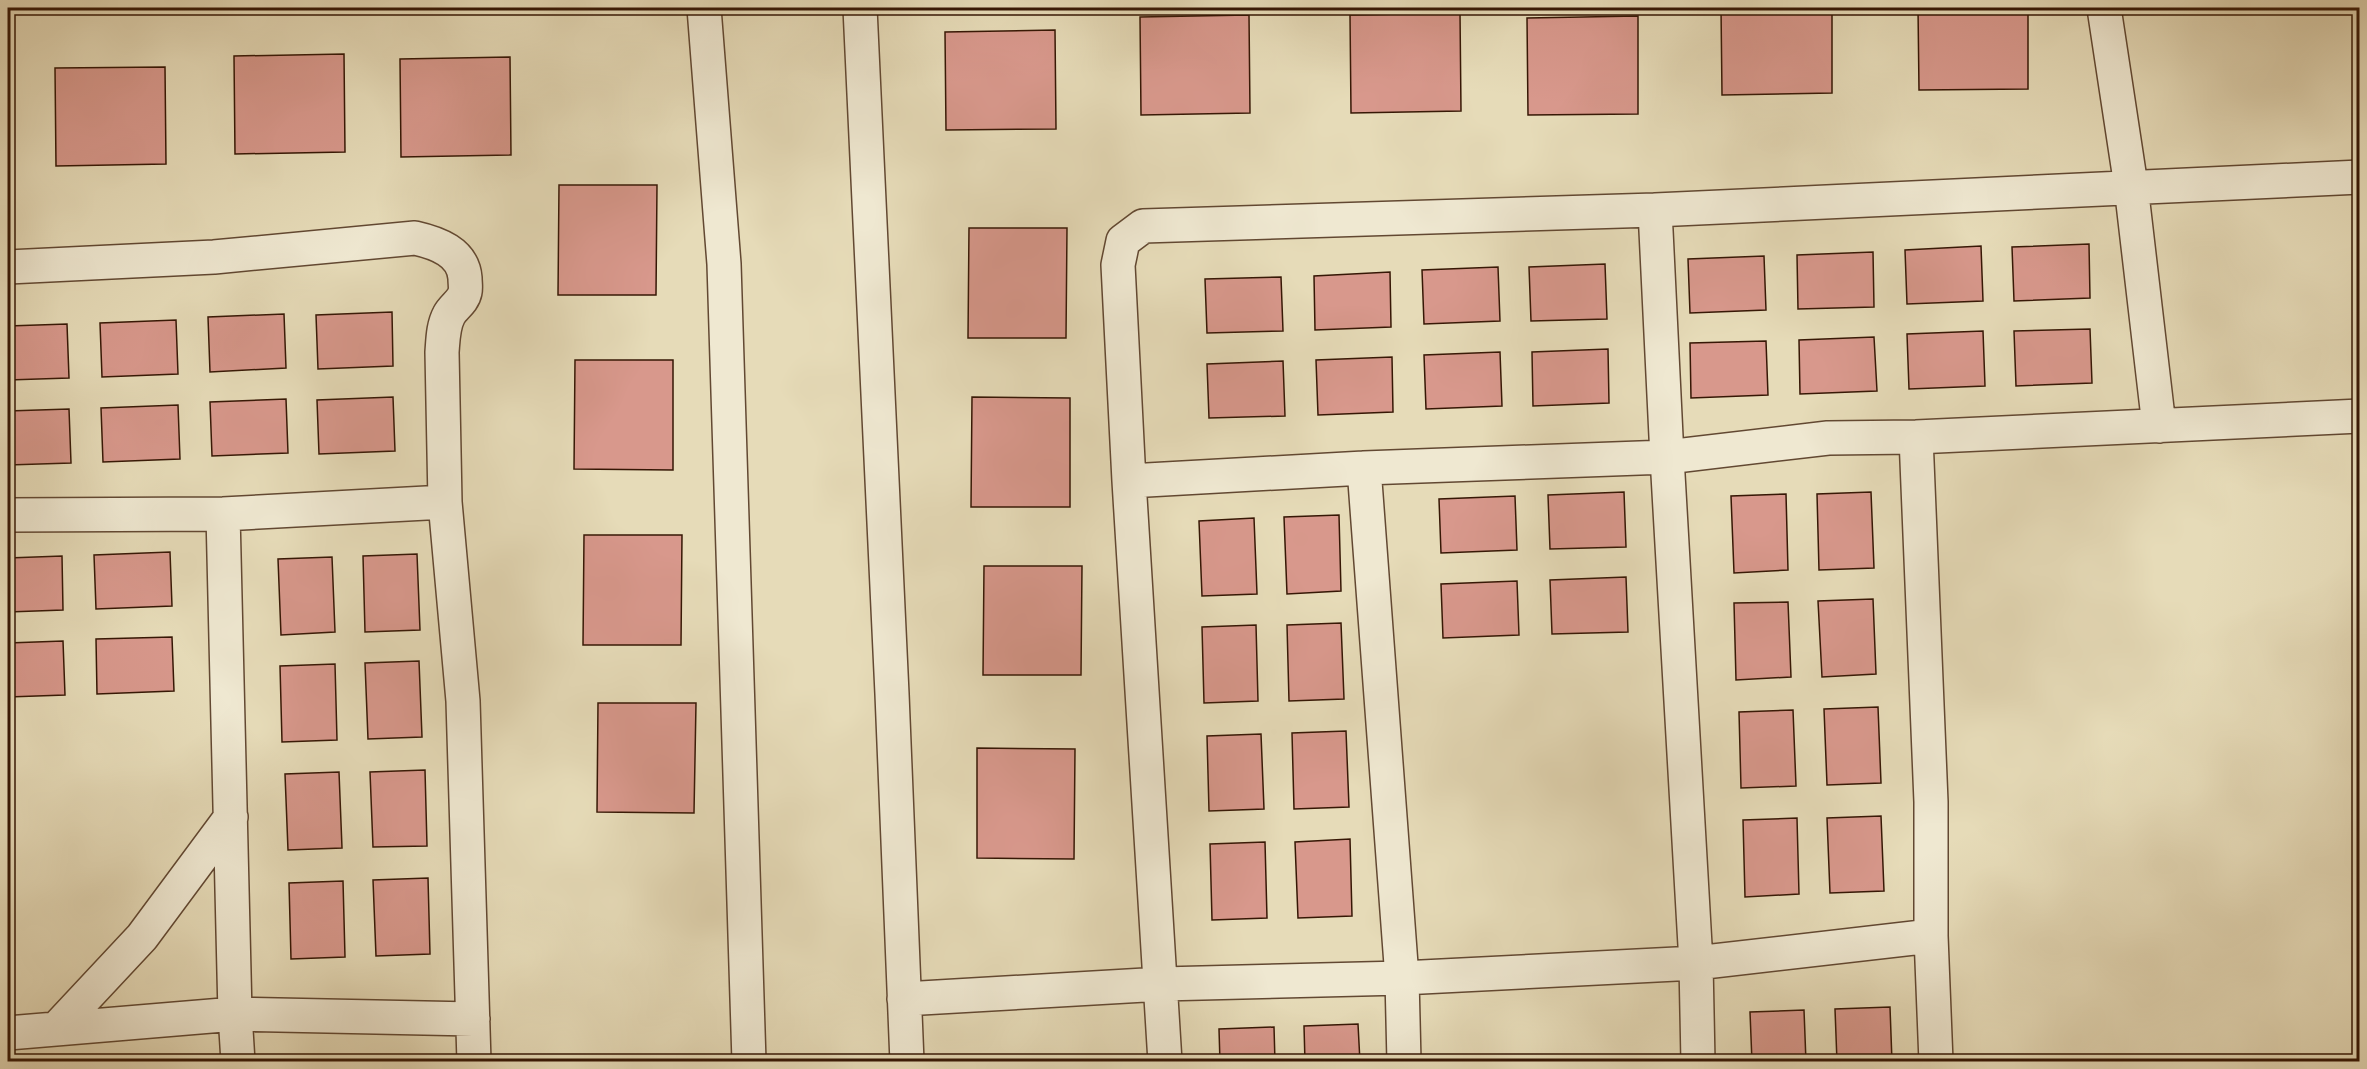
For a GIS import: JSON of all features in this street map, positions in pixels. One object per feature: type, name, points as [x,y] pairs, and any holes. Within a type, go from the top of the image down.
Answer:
[{"type":"street","points":[[704,8],[724,264],[749,1062]]},
{"type":"street","points":[[860,8],[907,1062]]},
{"type":"street","points":[[2104,8],[2131,186],[2159,426]]},
{"type":"street","points":[[1165,1062],[1118,265],[1123,241],[1143,226],[1655,210],[2360,177]]},
{"type":"street","points":[[1655,210],[1696,963],[1698,1062]]},
{"type":"street","points":[[8,267],[214,257],[415,238],[436,243],[457,257],[464,269],[466,291],[449,314],[442,352],[445,502],[463,700],[474,1062]]},
{"type":"street","points":[[1129,481],[1364,468],[1667,457],[1828,438],[1916,437],[2360,416]]},
{"type":"street","points":[[1916,437],[1931,802],[1931,936],[1936,1062]]},
{"type":"street","points":[[1364,468],[1402,978],[1404,1062]]},
{"type":"street","points":[[8,514],[223,514],[445,502]]},
{"type":"street","points":[[223,514],[238,1062]]},
{"type":"street","points":[[56,1029],[142,937],[231,817]]},
{"type":"street","points":[[904,999],[1162,984],[1402,978],[1696,963],[1931,936]]},
{"type":"street","points":[[8,1034],[235,1014],[473,1019]]},
{"type":"building","points":[[1721,8],[1832,8],[1832,93],[1722,95]]},
{"type":"building","points":[[1918,8],[2028,8],[2028,89],[1919,90]]},
{"type":"building","points":[[1460,13],[1461,111],[1351,113],[1350,15]]},
{"type":"building","points":[[1249,15],[1250,113],[1141,115],[1140,17]]},
{"type":"building","points":[[1638,16],[1638,114],[1528,115],[1527,18]]},
{"type":"building","points":[[1055,30],[1056,129],[946,130],[945,32]]},
{"type":"building","points":[[344,54],[345,152],[235,154],[234,56]]},
{"type":"building","points":[[510,57],[511,155],[401,157],[400,59]]},
{"type":"building","points":[[165,67],[166,164],[56,166],[55,68]]},
{"type":"building","points":[[559,185],[657,185],[656,295],[558,295]]},
{"type":"building","points":[[969,228],[1067,228],[1066,338],[968,338]]},
{"type":"building","points":[[2089,244],[2090,298],[2014,301],[2012,247]]},
{"type":"building","points":[[1981,246],[1983,301],[1907,304],[1905,250]]},
{"type":"building","points":[[1873,252],[1874,307],[1798,309],[1797,255]]},
{"type":"building","points":[[1764,256],[1766,310],[1690,313],[1688,259]]},
{"type":"building","points":[[1605,264],[1607,319],[1531,321],[1529,267]]},
{"type":"building","points":[[1498,267],[1500,321],[1424,324],[1422,270]]},
{"type":"building","points":[[1390,272],[1391,327],[1315,330],[1314,276]]},
{"type":"building","points":[[1281,277],[1283,331],[1207,333],[1205,279]]},
{"type":"building","points":[[392,312],[393,366],[318,369],[316,315]]},
{"type":"building","points":[[284,314],[286,368],[210,372],[208,317]]},
{"type":"building","points":[[176,320],[178,374],[102,377],[100,323]]},
{"type":"building","points":[[67,324],[69,378],[8,380],[8,326]]},
{"type":"building","points":[[2090,329],[2092,383],[2016,386],[2014,331]]},
{"type":"building","points":[[1983,331],[1985,386],[1909,389],[1907,334]]},
{"type":"building","points":[[1874,337],[1877,391],[1800,394],[1799,340]]},
{"type":"building","points":[[1766,341],[1768,395],[1691,398],[1690,343]]},
{"type":"building","points":[[1608,349],[1609,403],[1533,406],[1532,352]]},
{"type":"building","points":[[1500,352],[1502,406],[1426,409],[1424,355]]},
{"type":"building","points":[[1392,357],[1393,412],[1318,415],[1316,360]]},
{"type":"building","points":[[575,360],[673,360],[673,470],[574,469]]},
{"type":"building","points":[[1283,361],[1285,416],[1209,418],[1207,364]]},
{"type":"building","points":[[393,397],[395,451],[319,454],[317,400]]},
{"type":"building","points":[[972,397],[1070,398],[1070,507],[971,507]]},
{"type":"building","points":[[286,399],[288,453],[212,456],[210,402]]},
{"type":"building","points":[[178,405],[180,459],[103,462],[101,408]]},
{"type":"building","points":[[69,409],[71,463],[8,465],[8,411]]},
{"type":"building","points":[[1624,492],[1626,547],[1550,549],[1548,495]]},
{"type":"building","points":[[1871,492],[1874,568],[1819,570],[1817,494]]},
{"type":"building","points":[[1786,494],[1788,570],[1734,573],[1731,496]]},
{"type":"building","points":[[1515,496],[1517,550],[1441,553],[1439,499]]},
{"type":"building","points":[[1339,515],[1341,591],[1287,594],[1284,517]]},
{"type":"building","points":[[1254,518],[1257,594],[1202,596],[1199,521]]},
{"type":"building","points":[[584,535],[682,535],[681,645],[583,645]]},
{"type":"building","points":[[170,552],[172,606],[96,609],[94,555]]},
{"type":"building","points":[[417,554],[420,630],[365,632],[363,556]]},
{"type":"building","points":[[62,556],[63,610],[8,612],[8,558]]},
{"type":"building","points":[[332,557],[335,632],[281,635],[278,559]]},
{"type":"building","points":[[984,566],[1082,566],[1081,675],[983,675]]},
{"type":"building","points":[[1626,577],[1628,632],[1552,634],[1550,580]]},
{"type":"building","points":[[1517,581],[1519,635],[1443,638],[1441,584]]},
{"type":"building","points":[[1873,599],[1876,674],[1822,677],[1818,601]]},
{"type":"building","points":[[1788,602],[1791,677],[1736,680],[1734,603]]},
{"type":"building","points":[[1341,623],[1344,699],[1289,701],[1287,625]]},
{"type":"building","points":[[1256,625],[1258,701],[1204,703],[1202,627]]},
{"type":"building","points":[[172,637],[174,691],[97,694],[96,639]]},
{"type":"building","points":[[63,641],[65,695],[8,697],[8,643]]},
{"type":"building","points":[[419,661],[422,737],[368,739],[365,663]]},
{"type":"building","points":[[335,664],[337,740],[282,742],[280,666]]},
{"type":"building","points":[[598,703],[696,703],[694,813],[597,812]]},
{"type":"building","points":[[1878,707],[1881,783],[1827,785],[1824,709]]},
{"type":"building","points":[[1793,710],[1796,786],[1741,788],[1739,712]]},
{"type":"building","points":[[1346,731],[1349,807],[1294,809],[1292,733]]},
{"type":"building","points":[[1261,734],[1264,809],[1209,811],[1207,736]]},
{"type":"building","points":[[977,748],[1075,749],[1074,859],[977,858]]},
{"type":"building","points":[[425,770],[427,846],[373,847],[370,772]]},
{"type":"building","points":[[339,772],[342,848],[288,850],[285,774]]},
{"type":"building","points":[[1881,816],[1884,891],[1830,893],[1827,818]]},
{"type":"building","points":[[1797,818],[1799,894],[1745,897],[1743,820]]},
{"type":"building","points":[[1350,839],[1352,916],[1298,918],[1295,842]]},
{"type":"building","points":[[1265,842],[1267,918],[1212,920],[1210,844]]},
{"type":"building","points":[[428,878],[430,954],[376,956],[373,880]]},
{"type":"building","points":[[343,881],[345,957],[291,959],[289,883]]},
{"type":"building","points":[[1890,1007],[1892,1062],[1837,1062],[1835,1009]]},
{"type":"building","points":[[1804,1010],[1806,1062],[1752,1062],[1750,1012]]},
{"type":"building","points":[[1358,1024],[1360,1062],[1305,1062],[1304,1026]]},
{"type":"building","points":[[1274,1027],[1275,1062],[1220,1062],[1219,1029]]}]
